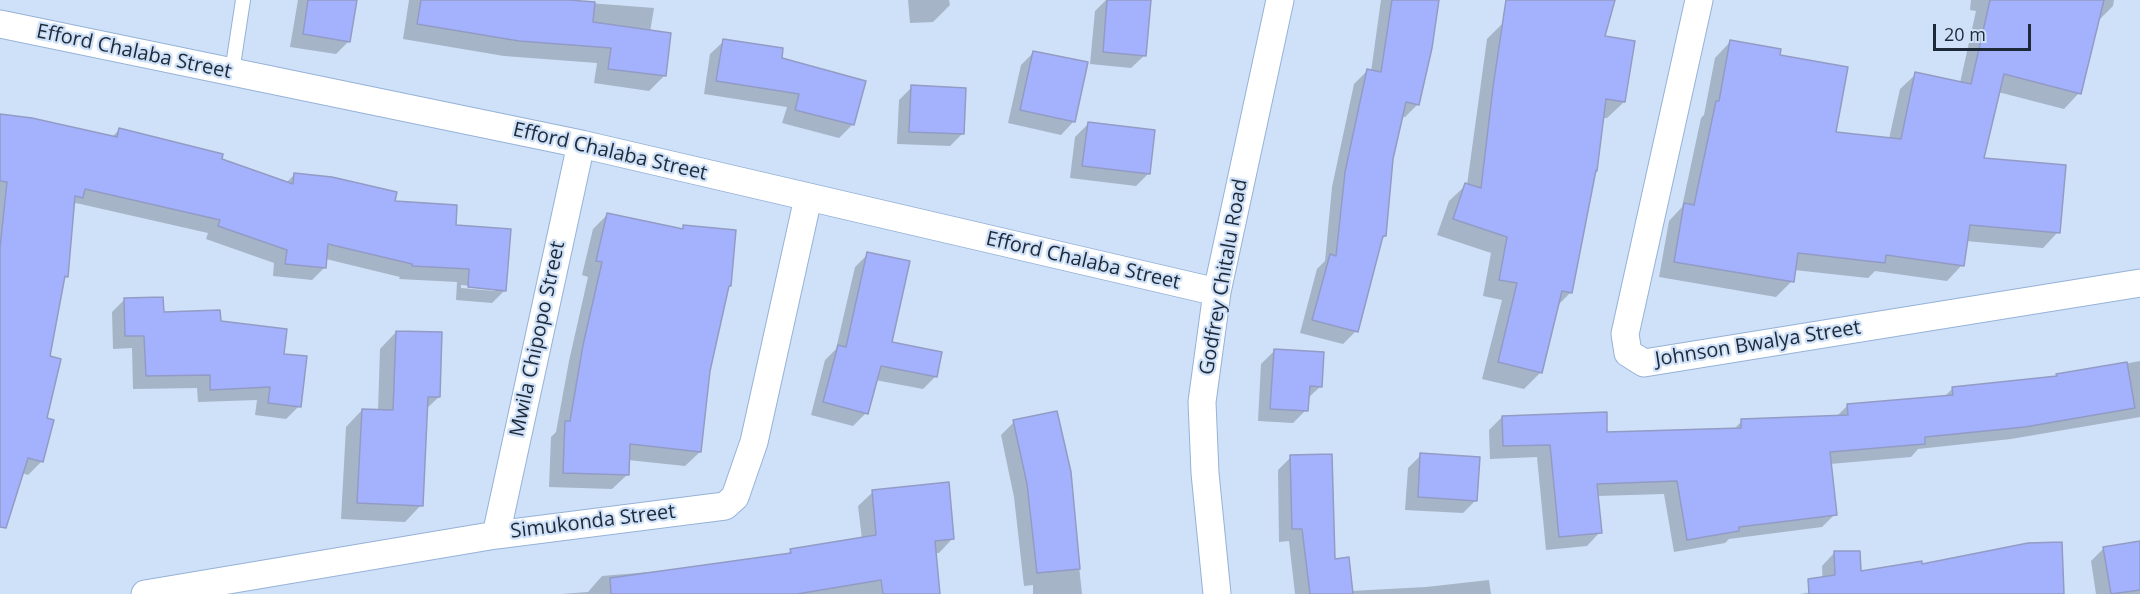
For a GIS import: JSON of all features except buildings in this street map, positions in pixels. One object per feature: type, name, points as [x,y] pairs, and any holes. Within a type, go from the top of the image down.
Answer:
[{"type":"street","name":"Godfrey Chitalu Road","points":[[1217,594],[1204,473],[1202,402],[1217,292],[1280,0]]},
{"type":"street","name":"Johnson Bwalya Street","points":[[1699,0],[1625,334],[1628,353],[1644,363],[2140,283]]},
{"type":"street","name":"Efford Chalaba Street","points":[[0,24],[580,144],[1217,292]]},
{"type":"street","name":"Mwila Chipopo Street","points":[[496,535],[580,144]]},
{"type":"street","name":"Simukonda Street","points":[[145,594],[496,535],[725,506],[735,497],[754,442],[808,198]]},
{"type":"lane","points":[[232,72],[243,0]]}]
